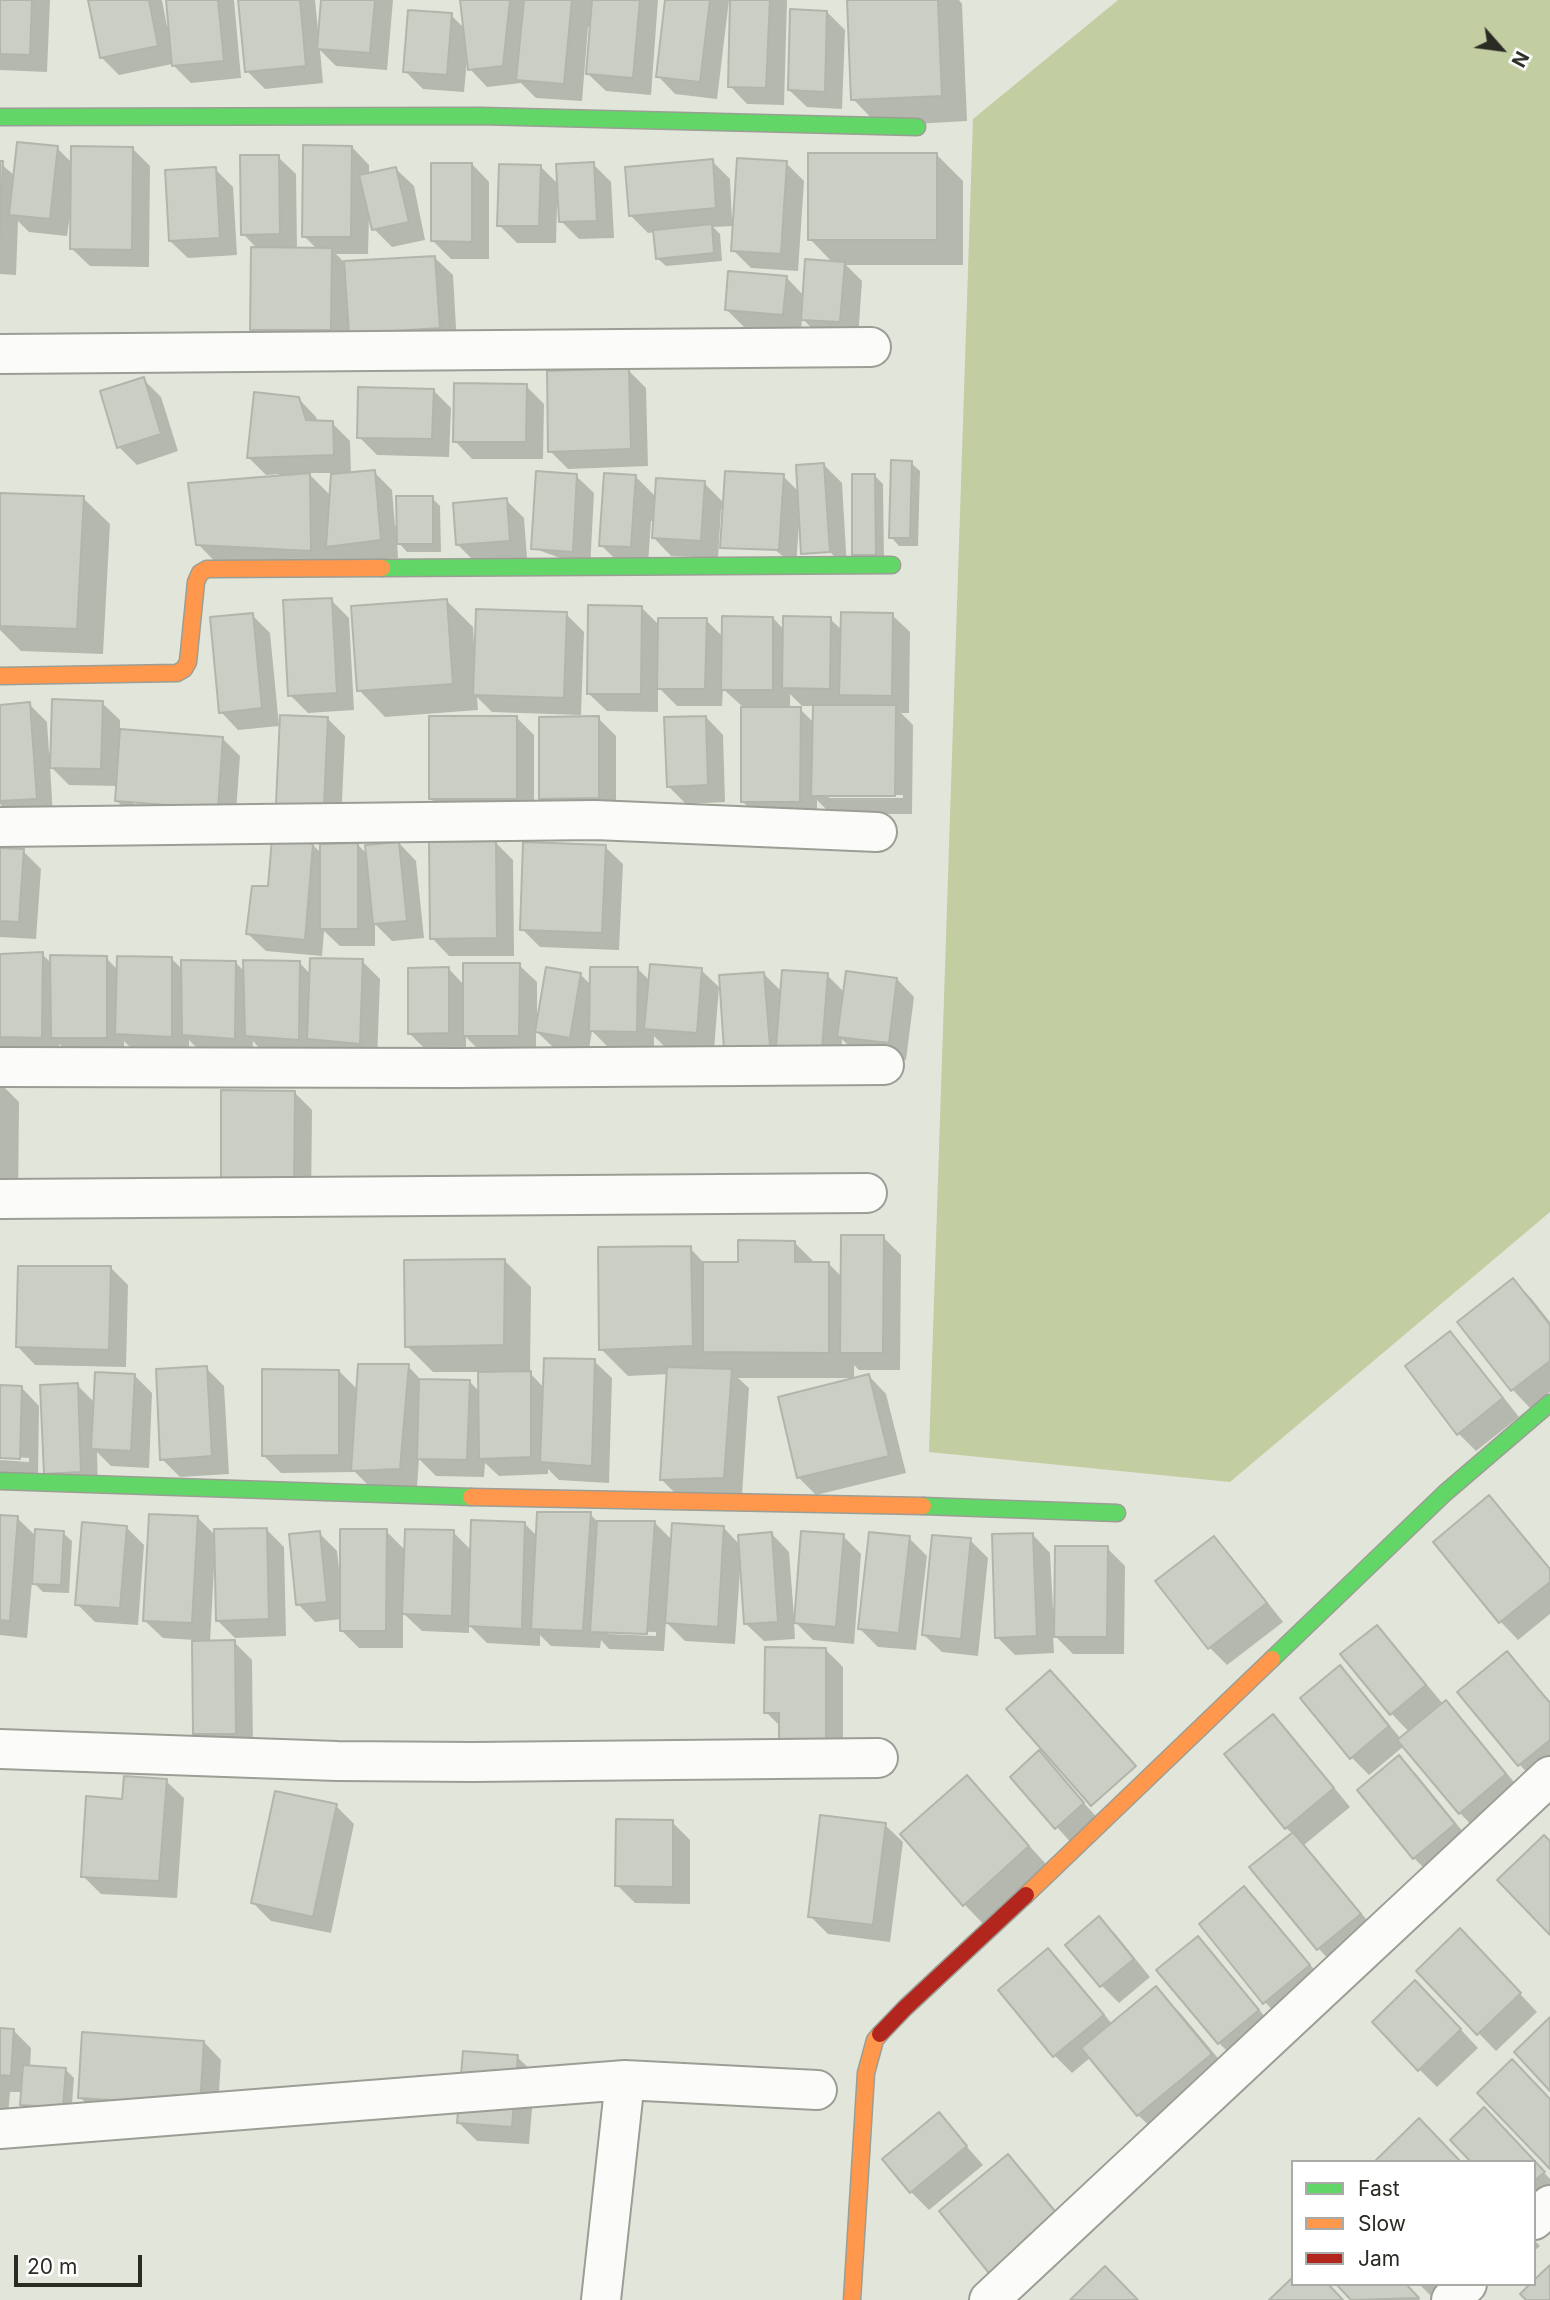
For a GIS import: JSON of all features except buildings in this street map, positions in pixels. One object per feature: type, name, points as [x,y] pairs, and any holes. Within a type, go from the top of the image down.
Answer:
[{"type":"street","points":[[0,117],[467,116],[917,127]]},
{"type":"street","points":[[0,354],[871,347]]},
{"type":"street","points":[[0,676],[177,673],[184,669],[188,662],[196,582],[200,573],[207,569],[892,565]]},
{"type":"street","points":[[0,827],[595,820],[877,832]]},
{"type":"street","points":[[0,1067],[884,1065]]},
{"type":"street","points":[[0,1199],[867,1193]]},
{"type":"street","points":[[852,2300],[866,2073],[875,2040],[905,2008],[1445,1493],[1550,1403]]},
{"type":"street","points":[[0,1481],[485,1498],[904,1505],[1118,1513]]},
{"type":"street","points":[[0,1749],[337,1761],[878,1758]]},
{"type":"street","points":[[989,2300],[1550,1776]]},
{"type":"street","points":[[0,2129],[625,2080],[817,2090]]},
{"type":"street","points":[[601,2300],[625,2080]]},
{"type":"street","points":[[1536,2218],[1550,2204]]},
{"type":"street","points":[[1451,2300],[1466,2286]]},
{"type":"green space","points":[[1118,0],[1550,0],[1550,1212],[1230,1482],[929,1452],[973,119]]},
{"type":"traffic: fast","points":[[0,117],[480,116],[917,127]]},
{"type":"traffic: fast","points":[[382,568],[892,565]]},
{"type":"traffic: fast","points":[[1272,1659],[1445,1493],[1550,1403]]},
{"type":"traffic: fast","points":[[0,1481],[471,1497]]},
{"type":"traffic: fast","points":[[923,1506],[1117,1513]]},
{"type":"traffic: slow","points":[[0,676],[177,673],[184,669],[188,662],[196,582],[200,573],[207,569],[382,568]]},
{"type":"traffic: slow","points":[[471,1497],[923,1506]]},
{"type":"traffic: slow","points":[[1026,1895],[1272,1659]]},
{"type":"traffic: slow","points":[[852,2300],[866,2073],[875,2040],[880,2034]]},
{"type":"traffic: jam","points":[[880,2034],[1026,1895]]}]
